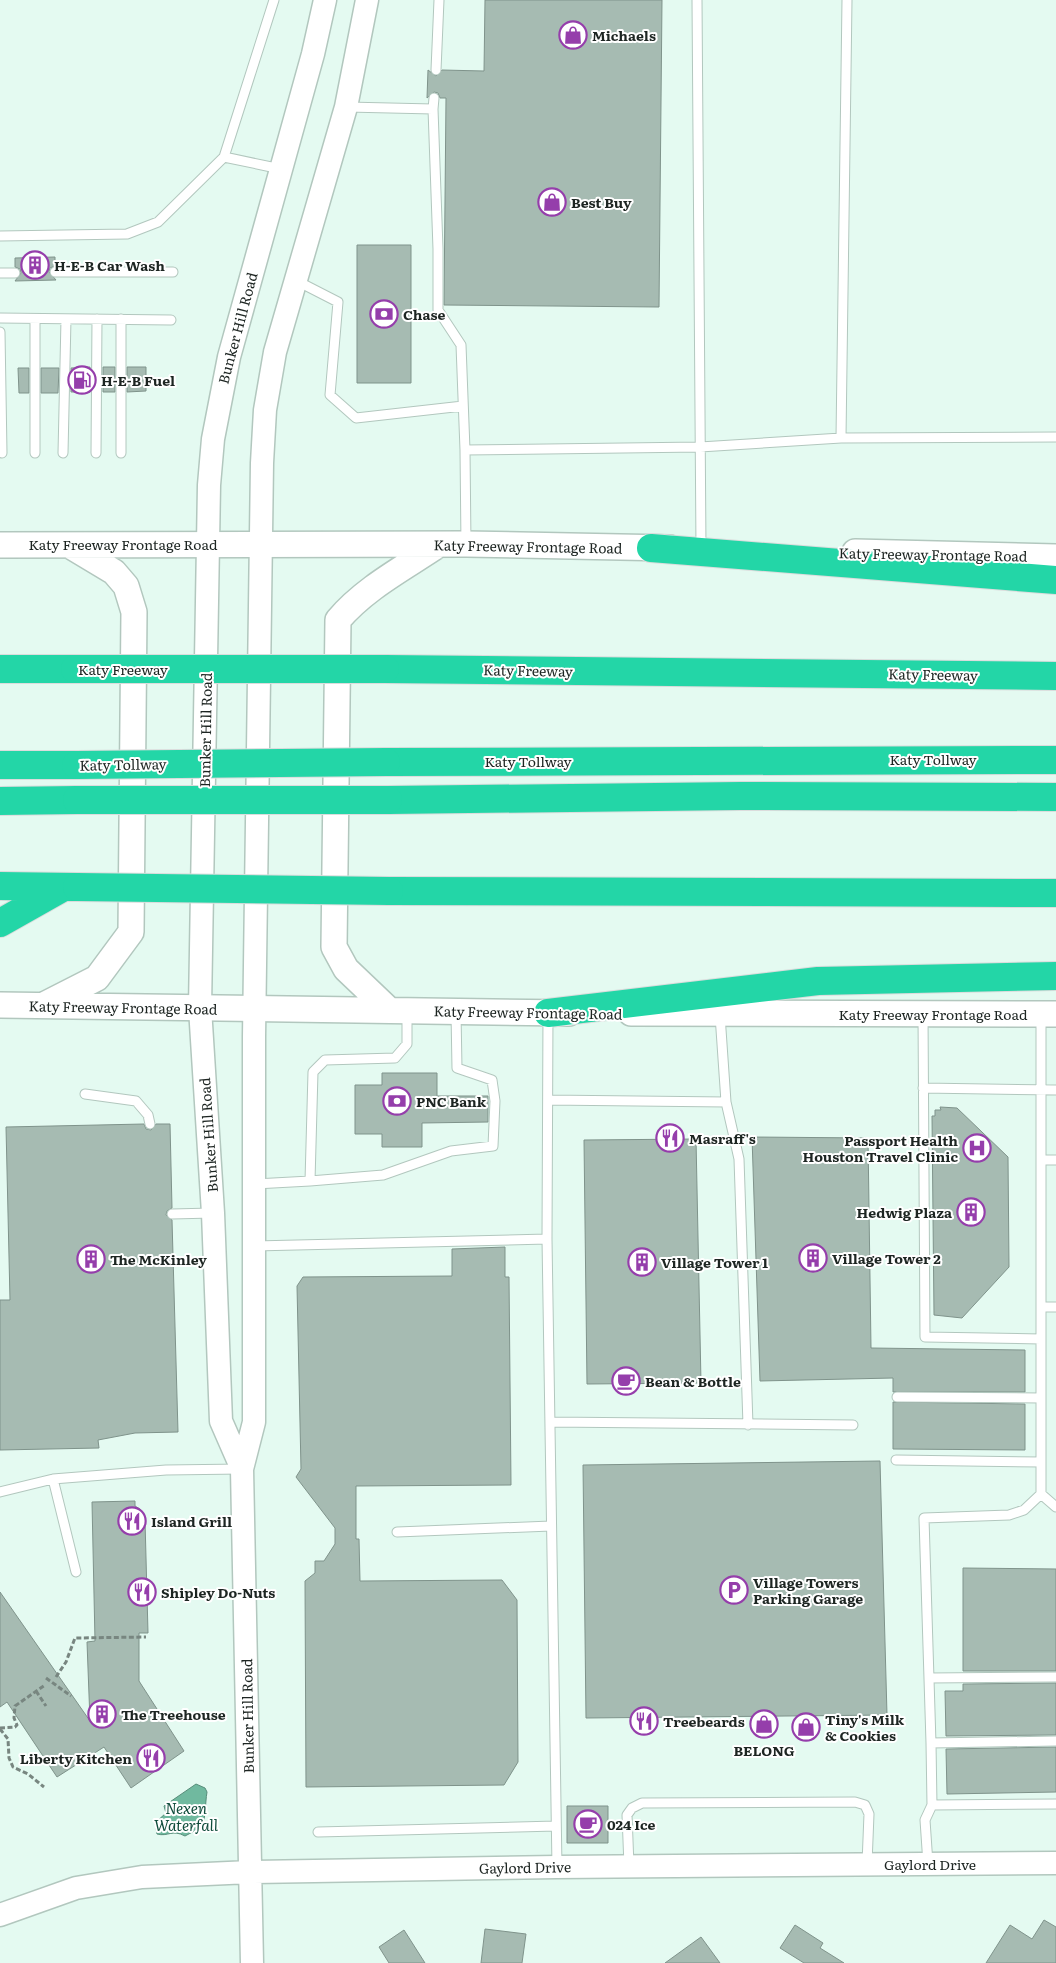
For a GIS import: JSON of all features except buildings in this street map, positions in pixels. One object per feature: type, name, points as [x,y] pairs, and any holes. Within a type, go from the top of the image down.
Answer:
[{"type":"highway","points":[[651,548],[1056,580]]},
{"type":"highway","name":"Katy Freeway","points":[[0,669],[385,669],[1056,676]]},
{"type":"highway","name":"Katy Tollway","points":[[0,765],[1056,760]]},
{"type":"highway","points":[[0,801],[1056,796]]},
{"type":"highway","points":[[0,886],[389,891],[1056,893]]},
{"type":"highway","points":[[0,923],[70,887]]},
{"type":"highway","points":[[548,1013],[818,981],[1056,976]]},
{"type":"main road","points":[[42,1006],[96,978],[132,932],[134,612],[126,586],[114,572],[69,544]]},
{"type":"main road","name":"Katy Freeway Frontage Road","points":[[0,545],[466,544],[1056,557]]},
{"type":"main road","points":[[398,1011],[346,969],[334,947],[338,620],[358,599],[438,545]]},
{"type":"main road","name":"Katy Freeway Frontage Road","points":[[0,1006],[548,1013],[1048,1014]]},
{"type":"street","name":"Bunker Hill Road","points":[[242,1469],[221,1421],[213,1213],[200,1008],[211,467],[221,391],[313,54],[325,0]]},
{"type":"street","name":"Bunker Hill Road","points":[[252,1963],[242,1469],[254,1422],[255,1009],[262,463],[266,410],[275,352],[294,280],[346,107],[367,0]]},
{"type":"street","name":"Gaylord Drive","points":[[0,1915],[76,1888],[142,1877],[250,1872],[557,1867],[1056,1863]]},
{"type":"lane","points":[[0,236],[127,234],[158,222],[224,157],[274,0]]},
{"type":"lane","points":[[436,70],[439,0]]},
{"type":"lane","points":[[697,0],[701,549]]},
{"type":"lane","points":[[841,438],[847,0]]},
{"type":"lane","points":[[434,98],[438,310],[461,345],[466,544]]},
{"type":"lane","points":[[346,107],[433,108]]},
{"type":"lane","points":[[224,157],[281,169]]},
{"type":"lane","points":[[55,272],[173,272]]},
{"type":"lane","points":[[0,273],[15,273]]},
{"type":"lane","points":[[294,280],[338,302],[330,395],[356,418],[464,406]]},
{"type":"lane","points":[[0,318],[171,320]]},
{"type":"lane","points":[[35,319],[35,454]]},
{"type":"lane","points":[[63,454],[66,319]]},
{"type":"lane","points":[[96,454],[97,319]]},
{"type":"lane","points":[[121,319],[121,454]]},
{"type":"lane","points":[[0,332],[2,454]]},
{"type":"lane","points":[[465,450],[700,447],[841,438],[1056,437]]},
{"type":"lane","points":[[310,1180],[313,1072],[325,1060],[396,1058],[407,1044],[398,1011]]},
{"type":"lane","points":[[254,1184],[383,1175],[451,1150],[492,1146],[495,1102],[492,1080],[457,1068],[456,1011]]},
{"type":"lane","points":[[548,1013],[547,1239],[557,1867]]},
{"type":"lane","points":[[720,1013],[726,1102],[738,1159],[748,1425]]},
{"type":"lane","points":[[923,1014],[926,1338],[1041,1339]]},
{"type":"lane","points":[[928,1864],[926,1820],[932,1804],[924,1518],[1009,1515],[1024,1510],[1041,1494],[1041,1090],[1048,1014]]},
{"type":"lane","points":[[924,1088],[1056,1090]]},
{"type":"lane","points":[[85,1094],[136,1101],[148,1115],[150,1124]]},
{"type":"lane","points":[[548,1100],[726,1102]]},
{"type":"lane","points":[[1041,1160],[1056,1160]]},
{"type":"lane","points":[[172,1214],[213,1213]]},
{"type":"lane","points":[[254,1246],[547,1239]]},
{"type":"lane","points":[[1041,1307],[1056,1307]]},
{"type":"lane","points":[[897,1397],[1041,1398]]},
{"type":"lane","points":[[550,1422],[853,1425]]},
{"type":"lane","points":[[896,1460],[1041,1462]]},
{"type":"lane","points":[[0,1492],[53,1479],[166,1470],[242,1469]]},
{"type":"lane","points":[[53,1479],[76,1572]]},
{"type":"lane","points":[[1041,1494],[1056,1507]]},
{"type":"lane","points":[[397,1532],[551,1526]]},
{"type":"lane","points":[[929,1678],[1056,1677]]},
{"type":"lane","points":[[931,1743],[1056,1740]]},
{"type":"lane","points":[[629,1866],[627,1815],[632,1808],[642,1803],[854,1802],[865,1805],[869,1814],[867,1864]]},
{"type":"lane","points":[[932,1804],[1056,1804]]},
{"type":"lane","points":[[318,1832],[556,1826]]},
{"type":"path","points":[[56,1677],[66,1662],[75,1638],[146,1637]]},
{"type":"path","points":[[46,1678],[71,1696]]},
{"type":"path","points":[[0,1729],[18,1725],[14,1718],[15,1706],[45,1686]]},
{"type":"path","points":[[36,1691],[46,1706]]},
{"type":"path","points":[[0,1729],[8,1739],[9,1758],[12,1767],[28,1774],[44,1787]]},
{"type":"water","name":"Nexen Waterfall","points":[[196,1784],[205,1788],[207,1792],[202,1827],[185,1836],[177,1833],[157,1834],[155,1823],[166,1813],[164,1806]]},
{"type":"place","name":"Michaels","points":[[573,35]]},
{"type":"place","name":"Best Buy","points":[[552,202]]},
{"type":"place","name":"H-E-B Car Wash","points":[[35,265]]},
{"type":"place","name":"Chase","points":[[384,314]]},
{"type":"place","name":"H-E-B Fuel","points":[[82,380]]},
{"type":"place","name":"PNC Bank","points":[[397,1101]]},
{"type":"place","name":"Masraff's","points":[[670,1138]]},
{"type":"place","name":"Passport Health Houston Travel Clinic","points":[[977,1148]]},
{"type":"place","name":"Hedwig Plaza","points":[[971,1212]]},
{"type":"place","name":"Village Tower 2","points":[[813,1258]]},
{"type":"place","name":"The McKinley","points":[[91,1259]]},
{"type":"place","name":"Village Tower 1","points":[[642,1262]]},
{"type":"place","name":"Bean & Bottle","points":[[626,1381]]},
{"type":"place","name":"Island Grill","points":[[132,1521]]},
{"type":"place","name":"Village Towers Parking Garage","points":[[734,1590]]},
{"type":"place","name":"Shipley Do-Nuts","points":[[142,1592]]},
{"type":"place","name":"The Treehouse","points":[[102,1714]]},
{"type":"place","name":"Treebeards","points":[[644,1721]]},
{"type":"place","name":"BELONG","points":[[764,1724]]},
{"type":"place","name":"Tiny's Milk & Cookies","points":[[806,1727]]},
{"type":"place","name":"Liberty Kitchen","points":[[151,1758]]},
{"type":"place","name":"024 Ice","points":[[588,1824]]}]
